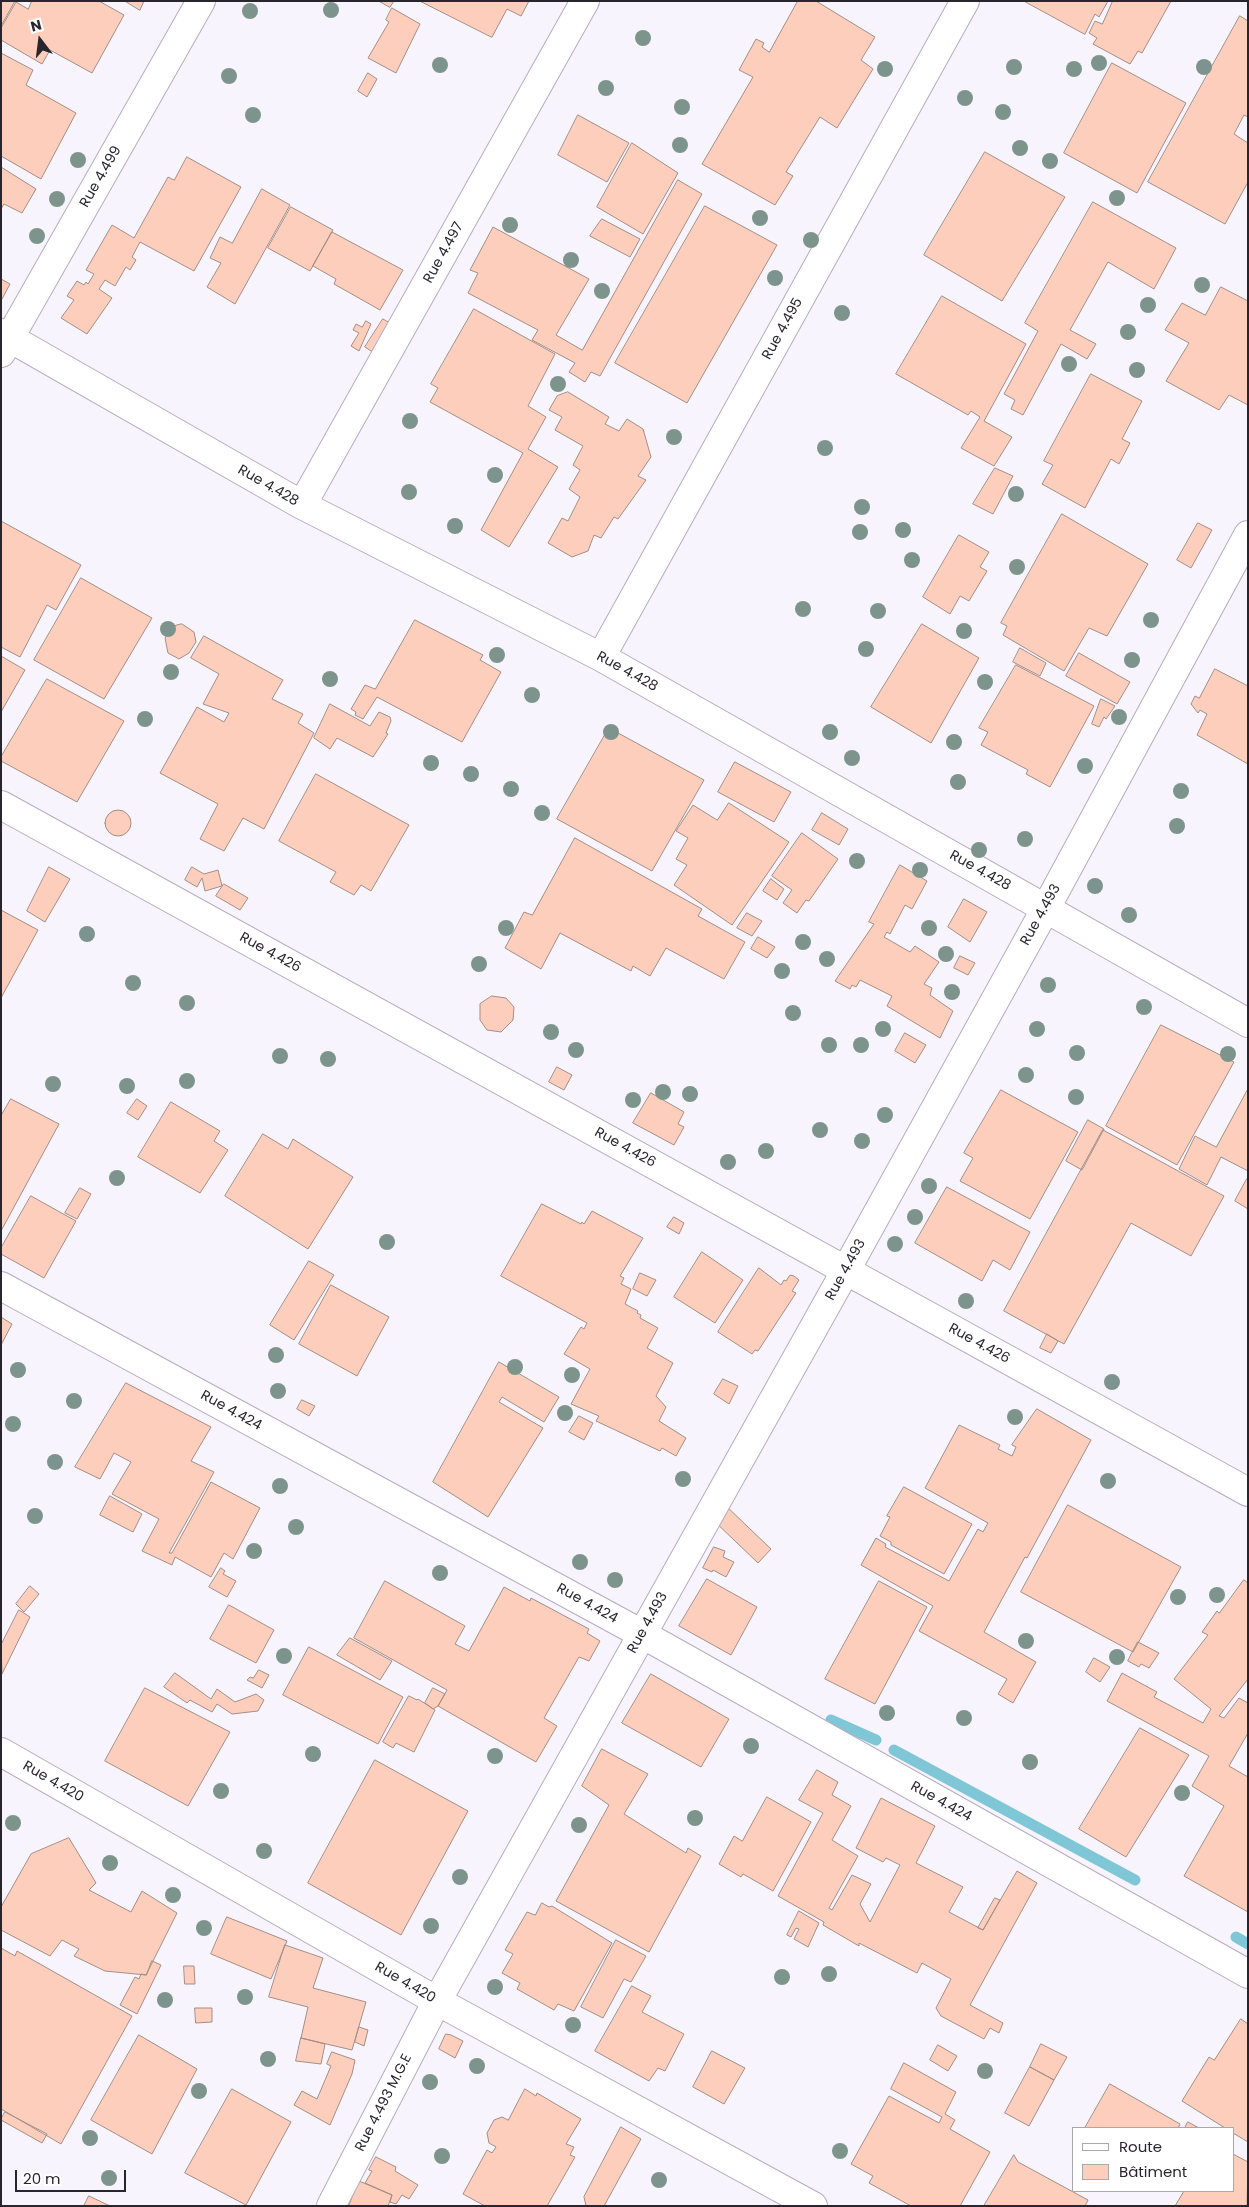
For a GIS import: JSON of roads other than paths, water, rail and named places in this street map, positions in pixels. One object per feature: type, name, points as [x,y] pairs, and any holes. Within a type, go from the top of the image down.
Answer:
[{"type":"street","name":"Rue 4.499","points":[[4,341],[201,1]]},
{"type":"street","name":"Rue 4.497","points":[[302,506],[585,1]]},
{"type":"street","name":"Rue 4.495","points":[[601,657],[966,1]]},
{"type":"street","name":"Rue 4.428","points":[[4,341],[302,506],[601,657],[1248,1023]]},
{"type":"street","name":"Rue 4.493","points":[[437,2001],[846,1270],[1046,908],[1248,535]]},
{"type":"street","name":"Rue 4.426","points":[[1,805],[1248,1492]]},
{"type":"street","name":"Rue 4.424","points":[[1,1286],[642,1634],[1248,1974]]},
{"type":"street","name":"Rue 4.420","points":[[1,1752],[437,2001],[813,2206]]},
{"type":"street","name":"Rue 4.493 M.G.E","points":[[331,2206],[437,2001]]},
{"type":"waterway","points":[[831,1720],[876,1740]]},
{"type":"waterway","points":[[894,1750],[1135,1880]]},
{"type":"waterway","points":[[1236,1937],[1248,1944]]}]
